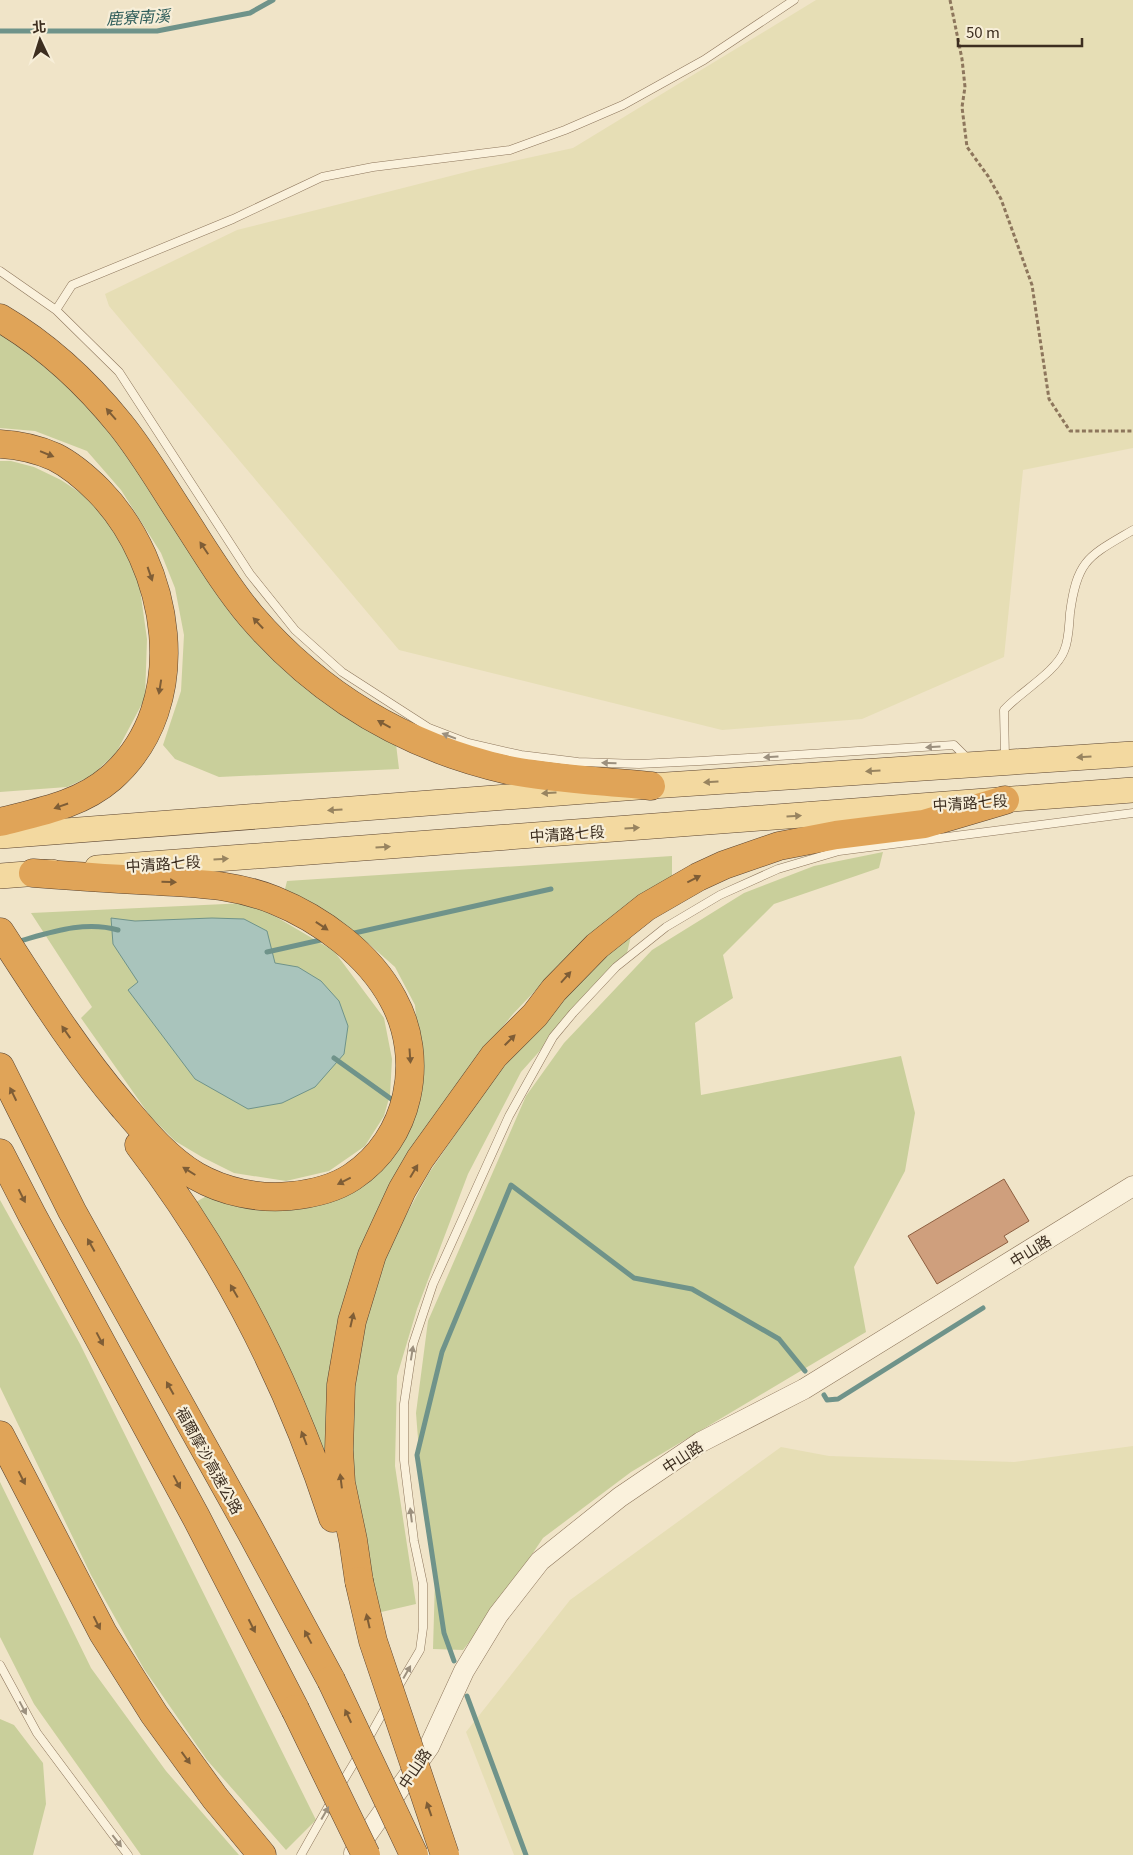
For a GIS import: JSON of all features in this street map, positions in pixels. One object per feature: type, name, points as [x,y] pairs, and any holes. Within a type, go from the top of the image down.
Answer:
[{"type":"highway","points":[[0,318],[48,352],[90,389],[120,425],[251,615],[272,639],[308,672],[355,708],[402,734],[453,754],[508,770],[651,786]]},
{"type":"highway","points":[[0,444],[27,447],[57,458],[93,484],[120,514],[139,546],[152,580],[161,616],[163,647],[161,685],[152,719],[136,750],[124,765],[111,778],[80,799],[62,806],[0,822]]},
{"type":"highway","points":[[445,1855],[373,1641],[359,1581],[353,1540],[341,1483],[339,1450],[341,1385],[354,1313],[372,1255],[402,1190],[426,1152],[494,1056],[535,1015],[559,984],[597,946],[646,907],[698,877],[724,865],[779,846],[836,834],[924,824],[1005,800]]},
{"type":"highway","points":[[0,932],[48,1007],[94,1072],[146,1134],[184,1168],[215,1185],[232,1191],[266,1197],[301,1195],[335,1186],[365,1167],[378,1154],[394,1130],[405,1105],[410,1068],[410,1050],[400,1014],[382,982],[366,963],[330,931],[313,919],[282,903],[234,888],[198,882],[160,882],[32,873]]},
{"type":"highway","name":"福爾摩沙高速公路","points":[[0,1067],[72,1211],[251,1532],[331,1680],[414,1855]]},
{"type":"highway","points":[[94,1072],[121,1122],[164,1178],[202,1235],[255,1328],[293,1408],[320,1478],[346,1557],[359,1581]]},
{"type":"highway","points":[[0,1153],[196,1517],[366,1855]]},
{"type":"highway","points":[[0,1435],[103,1633],[154,1714],[214,1798],[253,1845]]},
{"type":"main road","points":[[0,836],[651,786],[1133,754]]},
{"type":"main road","name":"中清路七段","points":[[0,876],[1133,790]]},
{"type":"street","name":"中山路","points":[[353,1855],[429,1747],[464,1671],[498,1615],[540,1561],[620,1498],[701,1442],[804,1389],[1133,1186]]},
{"type":"lane","points":[[56,310],[72,285],[233,220],[322,177],[373,167],[510,150],[565,130],[623,105],[704,60],[794,0]]},
{"type":"lane","points":[[0,272],[56,310],[119,372],[250,574],[295,630],[342,672],[429,728],[468,743],[521,755],[578,762],[639,764],[954,746],[974,765]]},
{"type":"lane","points":[[1006,762],[1004,710],[1057,663],[1064,651],[1068,639],[1073,588],[1084,564],[1092,556],[1133,530]]},
{"type":"lane","points":[[301,1855],[420,1650],[423,1621],[423,1584],[414,1540],[404,1460],[404,1404],[413,1344],[434,1284],[509,1116],[553,1037],[572,1013],[616,967],[666,928],[720,895],[778,869],[839,851],[1133,813]]},
{"type":"lane","points":[[0,1666],[37,1734],[128,1855]]},
{"type":"path","points":[[950,0],[962,59],[965,87],[962,107],[967,148],[988,176],[1001,200],[1032,285],[1050,399],[1070,431],[1133,431]]},
{"type":"shaded area","points":[[816,0],[1133,0],[1133,448],[1023,470],[1004,657],[862,719],[722,730],[399,650],[109,306],[105,294],[237,230],[478,169],[573,148]]},
{"type":"shaded area","points":[[1133,1446],[1133,1855],[514,1855],[466,1732],[570,1600],[781,1447],[829,1456],[1014,1462]]},
{"type":"green space","points":[[0,330],[48,366],[105,423],[157,494],[207,580],[396,744],[399,769],[219,777],[175,759],[163,745],[181,691],[184,635],[175,588],[161,553],[121,490],[87,451],[35,431],[0,428]]},
{"type":"green space","points":[[0,461],[11,461],[34,467],[61,480],[100,506],[138,575],[147,639],[145,698],[116,753],[91,776],[67,787],[0,792]]},
{"type":"green space","points":[[883,852],[879,868],[774,904],[723,955],[733,998],[695,1023],[701,1095],[901,1056],[915,1113],[905,1171],[854,1267],[866,1332],[631,1472],[543,1538],[495,1609],[463,1650],[433,1649],[435,1580],[424,1516],[416,1413],[428,1321],[526,1096],[564,1043],[652,950],[744,893],[814,866]]},
{"type":"green space","points":[[672,856],[672,878],[623,908],[573,951],[513,1014],[467,1070],[381,1210],[344,1299],[331,1360],[328,1419],[329,1453],[319,1454],[194,1203],[212,1193],[296,1205],[401,1135],[419,1103],[419,1050],[415,1005],[395,967],[330,914],[284,893],[287,881]]},
{"type":"green space","points":[[247,903],[278,918],[334,951],[384,1018],[392,1059],[390,1095],[384,1116],[365,1146],[329,1171],[286,1181],[234,1173],[175,1141],[150,1116],[81,1018],[92,1007],[31,913]]},
{"type":"green space","points":[[632,932],[627,953],[521,1072],[468,1174],[417,1309],[397,1376],[395,1466],[416,1604],[377,1613],[352,1484],[350,1404],[372,1278],[429,1173],[494,1078],[576,985]]},
{"type":"green space","points":[[0,1200],[80,1344],[316,1820],[286,1850],[207,1760],[144,1669],[91,1575],[0,1387]]},
{"type":"green space","points":[[0,1482],[91,1668],[166,1771],[239,1855],[141,1855],[34,1704],[0,1637]]},
{"type":"green space","points":[[0,1719],[14,1725],[43,1763],[46,1804],[33,1855],[0,1855]]},
{"type":"water","points":[[111,918],[135,921],[212,918],[244,919],[267,931],[275,963],[298,967],[321,981],[339,1001],[348,1026],[344,1054],[315,1087],[282,1103],[248,1109],[195,1079],[128,990],[138,982],[113,944]]},
{"type":"building","points":[[1004,1179],[1029,1221],[1004,1236],[1008,1242],[937,1284],[908,1236]]},
{"type":"waterway","name":"鹿寮南溪","points":[[0,31],[157,31],[250,13],[273,0]]},
{"type":"waterway","points":[[350,934],[551,889]]},
{"type":"waterway","points":[[16,942],[79,927],[92,926],[118,930]]},
{"type":"waterway","points":[[267,952],[325,939]]},
{"type":"waterway","points":[[334,1058],[394,1101]]},
{"type":"waterway","points":[[454,1661],[444,1633],[417,1455],[442,1352],[511,1185],[634,1278],[692,1289],[779,1339],[805,1371]]},
{"type":"waterway","points":[[824,1395],[827,1400],[838,1399],[983,1308]]},
{"type":"waterway","points":[[467,1696],[526,1855]]}]
